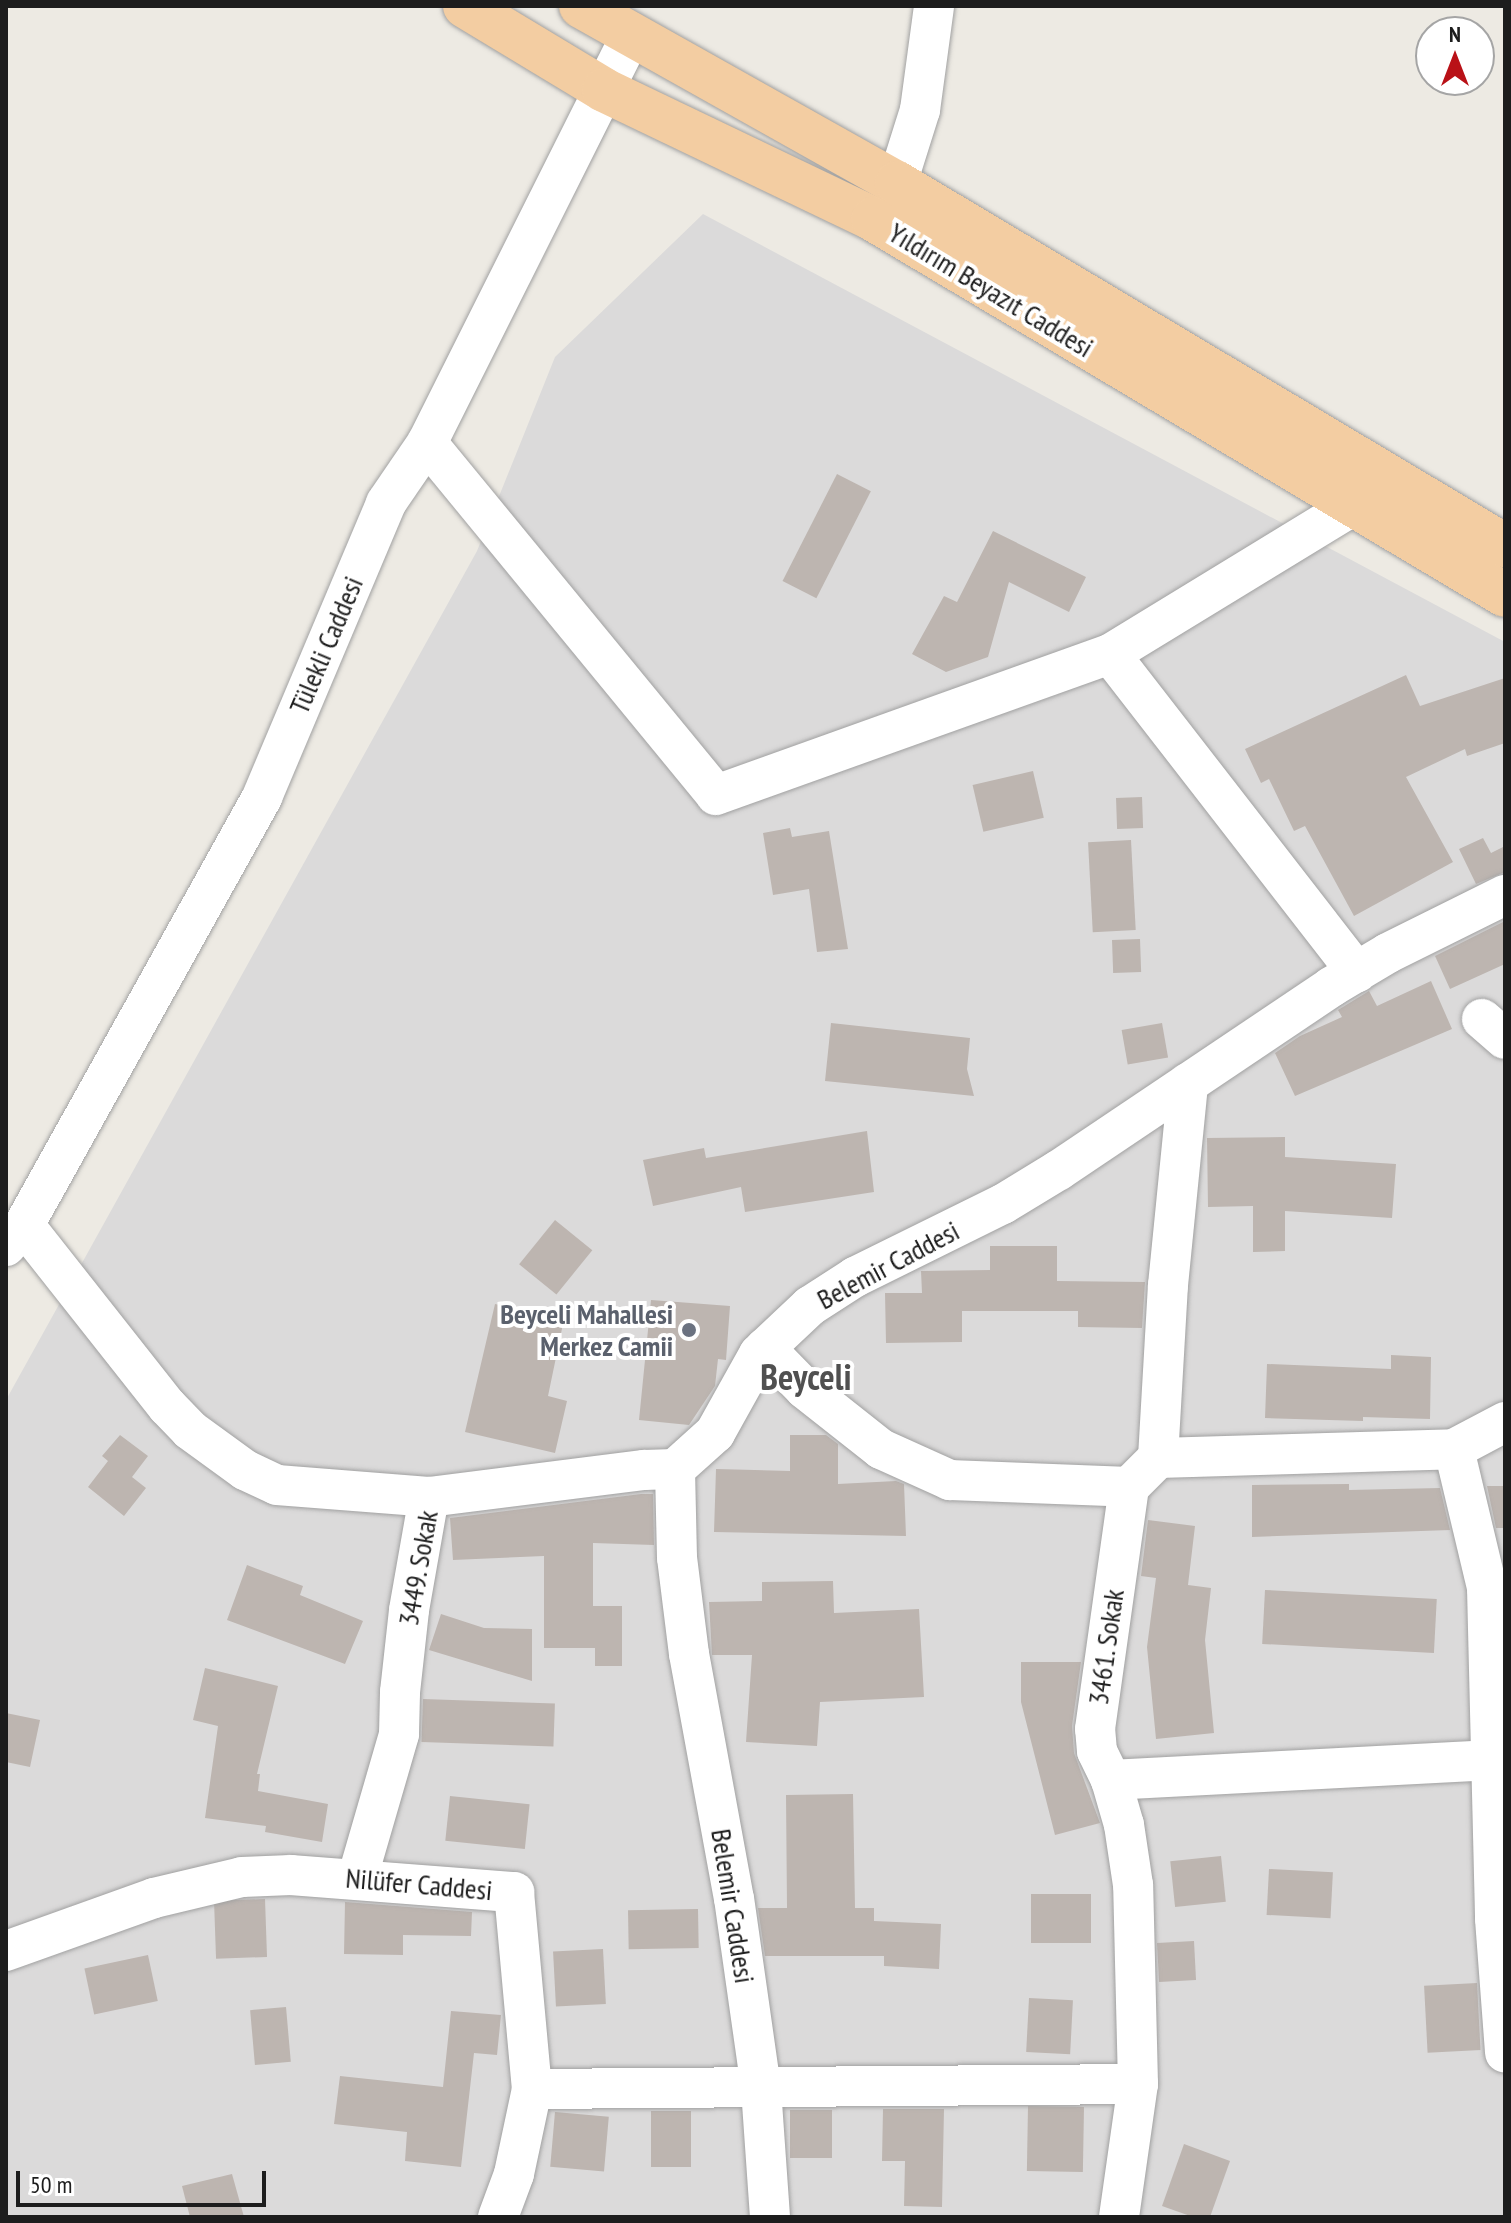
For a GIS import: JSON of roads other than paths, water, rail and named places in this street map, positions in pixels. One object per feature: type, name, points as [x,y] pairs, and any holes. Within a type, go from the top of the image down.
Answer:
[{"type":"main road","name":"Yıldırım Beyazıt Caddesi","points":[[465,6],[604,90],[873,219],[1505,595]]},
{"type":"main road","name":"Yıldırım Beyazıt Caddesi","points":[[581,6],[630,37],[897,183],[1505,546]]},
{"type":"street","points":[[897,183],[920,110],[934,6]]},
{"type":"street","name":"Tülekli Caddesi","points":[[15,1236],[262,797],[386,503],[427,443],[630,37]]},
{"type":"street","points":[[427,443],[716,795],[1110,654],[1352,506]]},
{"type":"street","points":[[1110,654],[1357,972]]},
{"type":"street","name":"Belemir Caddesi","points":[[770,2217],[761,2088],[734,1899],[689,1654],[677,1558],[675,1469],[715,1433],[743,1378],[765,1348],[810,1306],[855,1277],[1003,1204],[1357,972],[1505,895]]},
{"type":"street","points":[[765,1348],[805,1389],[881,1449],[950,1480],[1129,1487],[1158,1458],[1168,1285],[1188,1083]]},
{"type":"street","points":[[15,1236],[167,1406],[215,1451],[277,1485],[429,1497]]},
{"type":"street","points":[[1158,1458],[1454,1449],[1505,1422]]},
{"type":"street","points":[[1454,1449],[1487,1588],[1491,1760],[1505,2053]]},
{"type":"street","name":"3449. Sokak","points":[[357,1879],[399,1734],[409,1610],[429,1497],[644,1470],[675,1469]]},
{"type":"street","name":"3461. Sokak","points":[[1119,2217],[1138,2084],[1133,1885],[1124,1825],[1111,1780],[1097,1751],[1095,1729],[1129,1487]]},
{"type":"street","points":[[1111,1780],[1491,1760]]},
{"type":"street","name":"Nilüfer Caddesi","points":[[6,1951],[191,1887],[242,1877],[357,1879],[514,1892],[532,2089],[514,2174],[498,2217]]},
{"type":"street","points":[[532,2089],[1138,2084]]},
{"type":"place","name":"Beyceli Mahallesi Merkez Camii","points":[[689,1330]]},
{"type":"district","name":"Beyceli","points":[[806,1377]]}]
